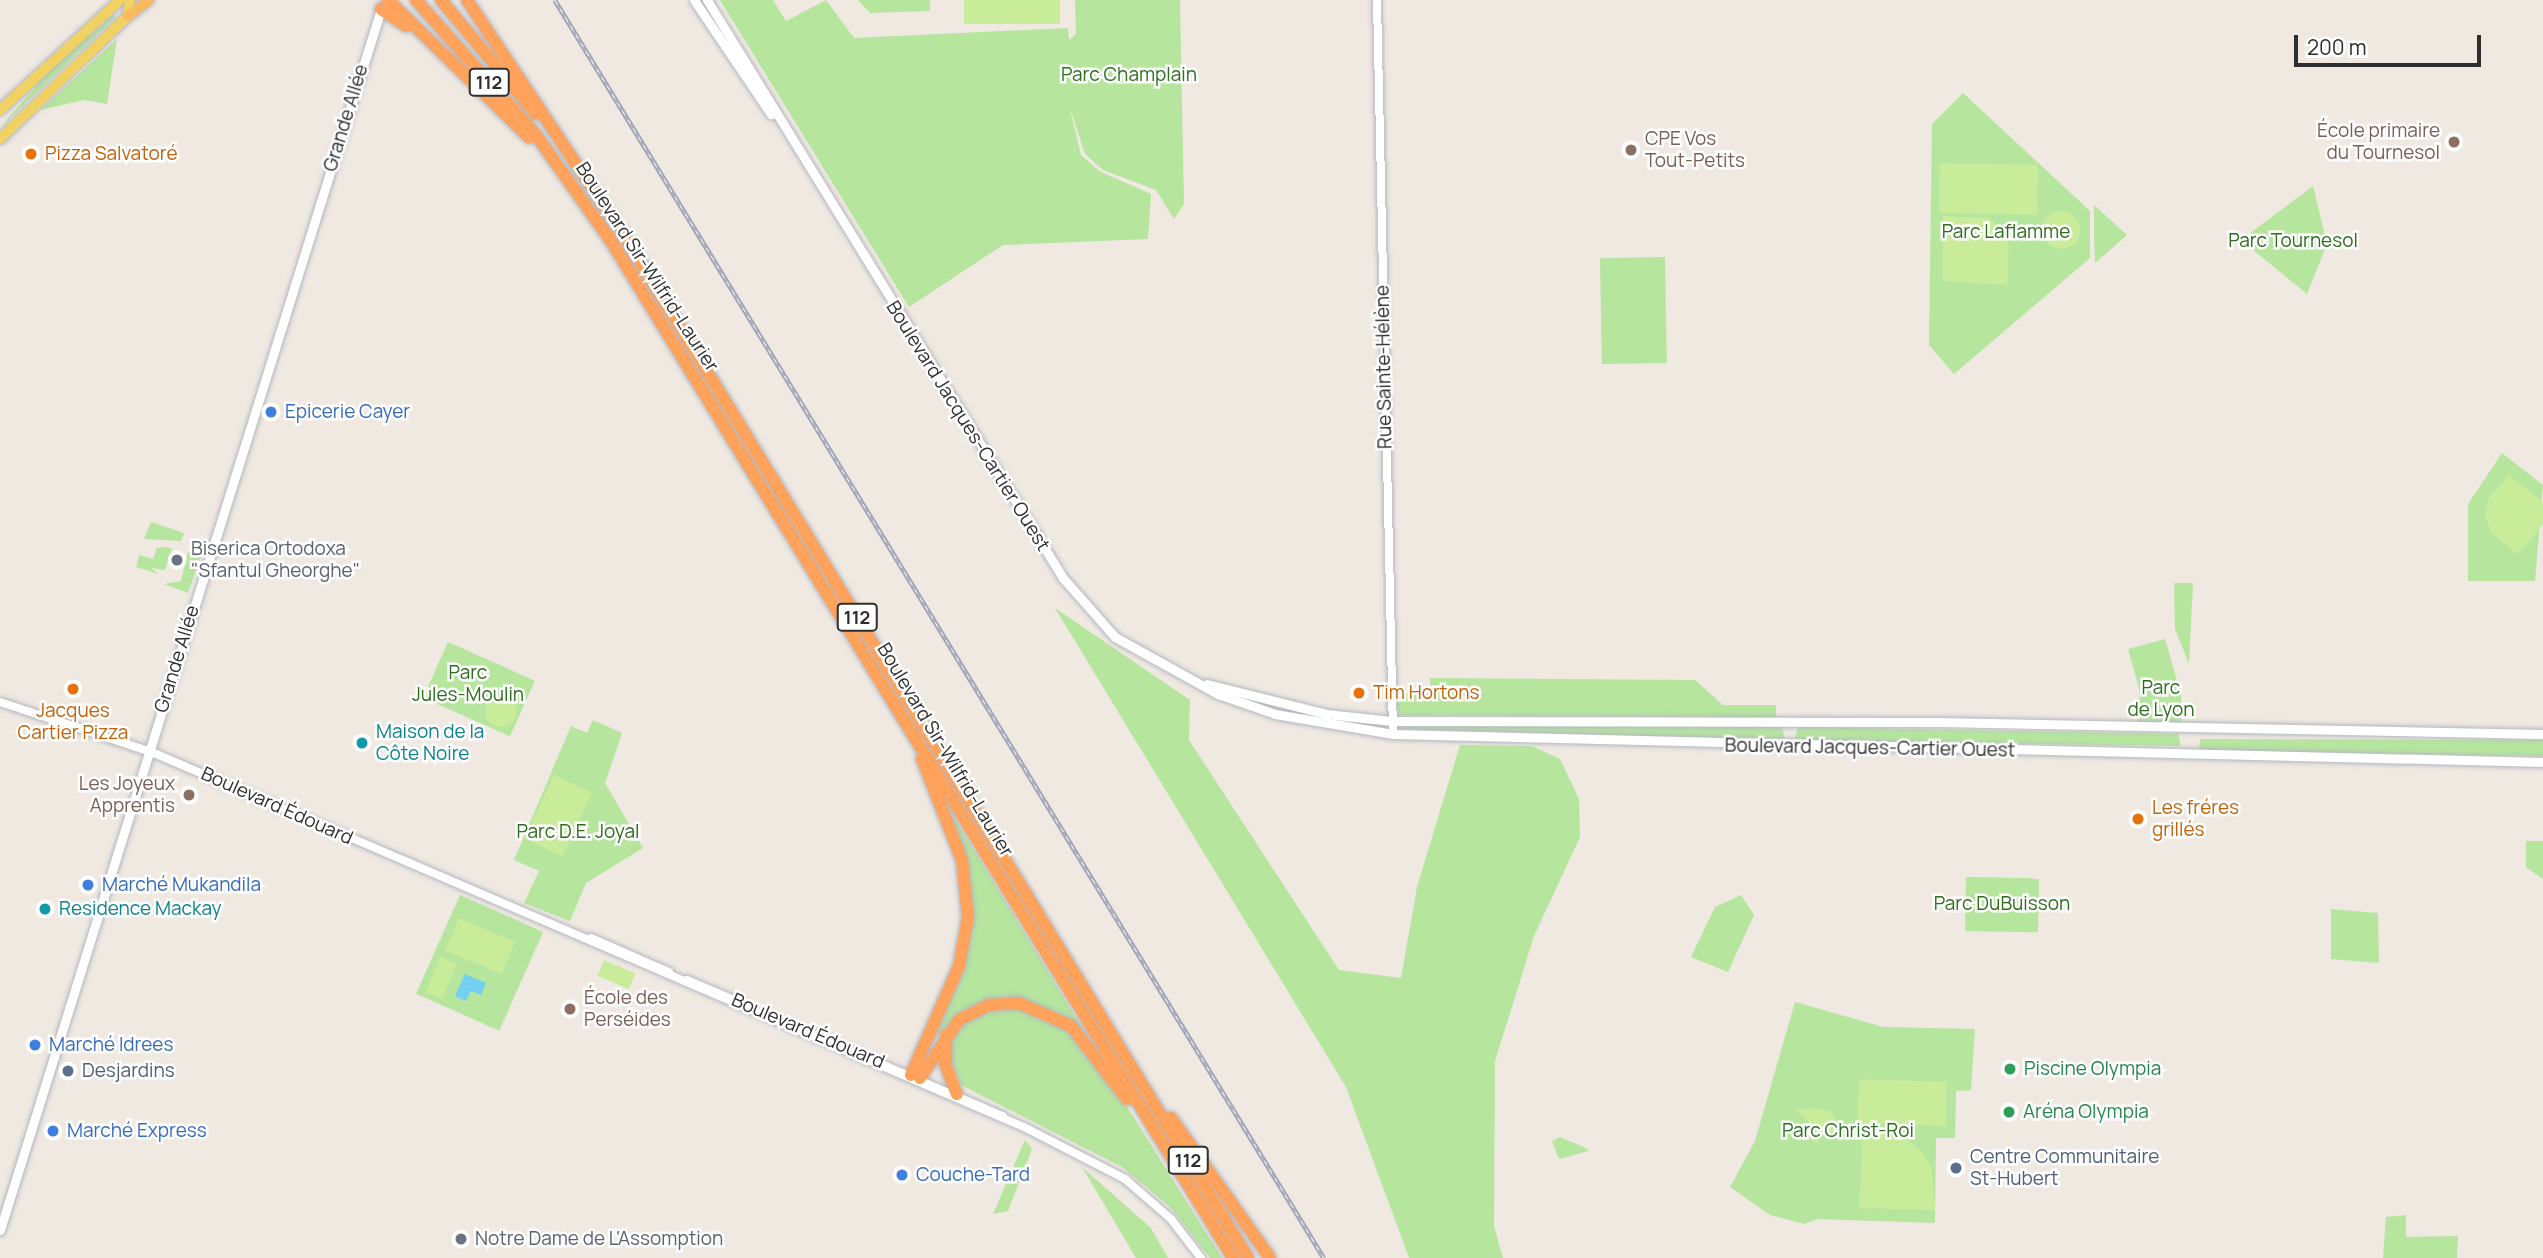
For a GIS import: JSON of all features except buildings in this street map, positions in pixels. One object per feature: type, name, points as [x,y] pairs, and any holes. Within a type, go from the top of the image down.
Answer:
[{"type":"highway","points":[[128,16],[149,0]]},
{"type":"highway","name":"Boulevard Sir-Wilfrid-Laurier","points":[[416,0],[560,166],[914,736],[1233,1258]]},
{"type":"highway","points":[[441,0],[561,144]]},
{"type":"highway","points":[[467,0],[561,144]]},
{"type":"highway","points":[[384,4],[418,30],[560,166]]},
{"type":"highway","name":"Boulevard Sir-Wilfrid-Laurier","points":[[561,144],[1248,1258]]},
{"type":"highway","points":[[913,1080],[959,966],[968,911],[958,847],[914,736]]},
{"type":"highway","points":[[913,1080],[946,1035],[963,1017],[989,1005],[1019,1003],[1051,1012],[1079,1034],[1170,1155]]},
{"type":"highway","points":[[946,1035],[946,1066],[957,1094]]},
{"type":"highway","points":[[1128,1062],[1269,1258]]},
{"type":"main road","points":[[0,110],[120,0]]},
{"type":"main road","points":[[0,139],[128,16],[130,0]]},
{"type":"main road","name":"Boulevard Jacques-Cartier Ouest","points":[[694,0],[778,120]]},
{"type":"main road","name":"Boulevard Jacques-Cartier Ouest","points":[[707,0],[778,120],[1063,578],[1115,637],[1207,684],[1275,714],[1393,734],[2543,762]]},
{"type":"main road","name":"Grande Allée","points":[[0,1230],[384,4]]},
{"type":"main road","name":"Boulevard Jacques-Cartier Ouest","points":[[1207,684],[1326,714],[1392,721],[1938,722],[2543,734]]},
{"type":"street","name":"Rue Sainte-Hélène","points":[[1377,0],[1393,734]]},
{"type":"street","name":"Boulevard Édouard","points":[[0,702],[149,751],[1026,1128]]},
{"type":"street","name":"Boulevard Édouard","points":[[913,1080],[957,1094],[1125,1179],[1164,1212],[1201,1258]]},
{"type":"green space","name":"Parc Champlain","points":[[720,0],[773,0],[786,21],[826,0],[854,38],[1068,28],[1069,40],[1076,34],[1075,0],[1180,0],[1184,204],[1174,219],[1156,190],[1103,170],[1085,154],[1069,105],[1081,155],[1099,171],[1151,194],[1148,239],[1003,245],[909,307]]},
{"type":"green space","points":[[858,0],[930,0],[930,11],[870,13]]},
{"type":"green space","points":[[964,0],[1060,0],[1060,24],[964,24]]},
{"type":"green space","points":[[114,14],[116,17],[0,128],[51,68]]},
{"type":"green space","points":[[117,39],[107,104],[84,100],[40,110]]},
{"type":"green space","name":"Parc Laflamme","points":[[1963,93],[2090,211],[2090,258],[1954,374],[1929,345],[1932,124]]},
{"type":"green space","points":[[1940,163],[2038,165],[2037,215],[1939,213]]},
{"type":"green space","name":"Parc Tournesol","points":[[2313,186],[2327,244],[2307,294],[2241,240]]},
{"type":"green space","points":[[2094,205],[2127,235],[2095,263],[2094,232]]},
{"type":"green space","points":[[2061,211],[2075,216],[2080,230],[2075,244],[2061,249],[2047,244],[2042,230],[2047,216]]},
{"type":"green space","points":[[1943,216],[1988,218],[1998,225],[2009,244],[2007,285],[1943,281]]},
{"type":"green space","points":[[1665,257],[1667,363],[1602,364],[1600,258]]},
{"type":"green space","points":[[2502,453],[2543,485],[2535,581],[2468,581],[2468,504]]},
{"type":"green space","points":[[2509,475],[2543,502],[2543,524],[2518,554],[2492,534],[2485,517],[2489,498]]},
{"type":"green space","points":[[151,522],[184,533],[181,541],[144,539]]},
{"type":"green space","points":[[157,548],[172,549],[165,570],[151,568],[159,574],[136,567],[139,555],[153,559]]},
{"type":"green space","points":[[188,552],[201,556],[188,593],[164,584],[181,581]]},
{"type":"green space","points":[[2174,583],[2193,583],[2189,664],[2175,629]]},
{"type":"green space","points":[[1055,608],[1190,700],[1189,740],[1339,970],[1401,978],[1417,887],[1460,745],[1532,746],[1560,759],[1579,799],[1580,837],[1534,936],[1495,1061],[1494,1226],[1503,1258],[1409,1258],[1346,1087]]},
{"type":"green space","name":"Parc de Lyon","points":[[2165,639],[2181,694],[2181,726],[2137,724],[2140,692],[2128,649]]},
{"type":"green space","name":"Parc Jules-Moulin","points":[[448,642],[535,681],[510,736],[423,698]]},
{"type":"green space","points":[[1430,678],[1695,680],[1723,705],[1776,705],[1776,717],[1399,715],[1395,693],[1431,693]]},
{"type":"green space","points":[[501,695],[512,700],[517,711],[512,722],[501,727],[490,722],[485,711],[490,700]]},
{"type":"green space","name":"Parc D.E. Joyal","points":[[593,720],[622,733],[605,783],[643,848],[586,883],[570,921],[524,903],[539,871],[514,860],[571,726],[587,733]]},
{"type":"green space","points":[[1406,724],[1782,727],[1785,740],[1405,729]]},
{"type":"green space","points":[[1798,727],[2178,734],[2181,746],[1794,741]]},
{"type":"green space","points":[[2200,739],[2543,740],[2543,756],[2199,751]]},
{"type":"green space","points":[[554,775],[592,793],[562,856],[524,838]]},
{"type":"green space","points":[[949,809],[1083,1029],[1080,1031],[1029,1001],[957,1018],[931,1042],[970,920]]},
{"type":"green space","points":[[2526,841],[2543,841],[2543,879],[2526,867]]},
{"type":"green space","name":"Parc DuBuisson","points":[[1966,877],[2039,878],[2038,932],[1965,931]]},
{"type":"green space","points":[[460,895],[543,932],[499,1031],[416,994]]},
{"type":"green space","points":[[1741,895],[1754,915],[1728,972],[1691,957],[1715,907]]},
{"type":"green space","points":[[2331,909],[2378,913],[2379,963],[2331,959]]},
{"type":"green space","points":[[459,918],[515,942],[501,974],[445,950]]},
{"type":"green space","points":[[440,957],[457,964],[442,999],[426,992]]},
{"type":"green space","points":[[604,960],[635,973],[629,989],[597,976]]},
{"type":"green space","name":"Parc Christ-Roi","points":[[1795,1002],[1883,1027],[1975,1029],[1971,1090],[1956,1091],[1955,1138],[1936,1138],[1935,1223],[1817,1219],[1805,1224],[1770,1215],[1730,1187],[1755,1141]]},
{"type":"green space","points":[[1017,1006],[1064,1024],[1119,1094],[1222,1258],[1210,1258],[1170,1207],[1122,1167],[961,1085],[947,1051],[957,1028],[990,1010]]},
{"type":"green space","points":[[1859,1079],[1947,1082],[1945,1126],[1857,1123]]},
{"type":"green space","points":[[1816,1108],[1830,1111],[1840,1126],[1830,1135],[1811,1124],[1820,1131],[1818,1144],[1802,1133],[1809,1122],[1795,1110]]},
{"type":"green space","points":[[1863,1131],[1901,1136],[1921,1150],[1932,1170],[1935,1210],[1859,1208]]},
{"type":"green space","points":[[1560,1137],[1588,1151],[1559,1159],[1552,1141]]},
{"type":"green space","points":[[1025,1140],[1032,1149],[1008,1211],[993,1214]]},
{"type":"green space","points":[[1082,1167],[1151,1228],[1168,1258],[1136,1258]]},
{"type":"green space","points":[[2406,1215],[2406,1237],[2458,1236],[2457,1258],[2383,1258],[2386,1217]]},
{"type":"water","points":[[465,974],[486,983],[481,995],[471,991],[466,1001],[455,996]]},
{"type":"railway","points":[[555,0],[1324,1258]]},
{"type":"place","name":"École primaire du Tournesol","points":[[2454,142]]},
{"type":"place","name":"CPE Vos Tout-Petits","points":[[1631,150]]},
{"type":"place","name":"Pizza Salvatoré","points":[[31,154]]},
{"type":"place","name":"Epicerie Cayer","points":[[271,412]]},
{"type":"place","name":"Biserica Ortodoxa \"Sfantul Gheorghe\"","points":[[177,560]]},
{"type":"place","name":"Jacques Cartier Pizza","points":[[73,689]]},
{"type":"place","name":"Tim Hortons","points":[[1359,693]]},
{"type":"place","name":"Maison de la Côte Noire","points":[[362,743]]},
{"type":"place","name":"Les Joyeux Apprentis","points":[[189,795]]},
{"type":"place","name":"Les fréres grillés","points":[[2138,819]]},
{"type":"place","name":"Marché Mukandila","points":[[88,885]]},
{"type":"place","name":"Residence Mackay","points":[[45,909]]},
{"type":"place","name":"École des Perséides","points":[[570,1009]]},
{"type":"place","name":"Marché Idrees","points":[[35,1045]]},
{"type":"place","name":"Piscine Olympia","points":[[2010,1069]]},
{"type":"place","name":"Desjardins","points":[[68,1071]]},
{"type":"place","name":"Aréna Olympia","points":[[2009,1112]]},
{"type":"place","name":"Marché Express","points":[[53,1131]]},
{"type":"place","name":"Centre Communitaire St-Hubert","points":[[1956,1168]]},
{"type":"place","name":"Couche-Tard","points":[[902,1175]]},
{"type":"place","name":"Notre Dame de L'Assomption","points":[[461,1239]]}]
